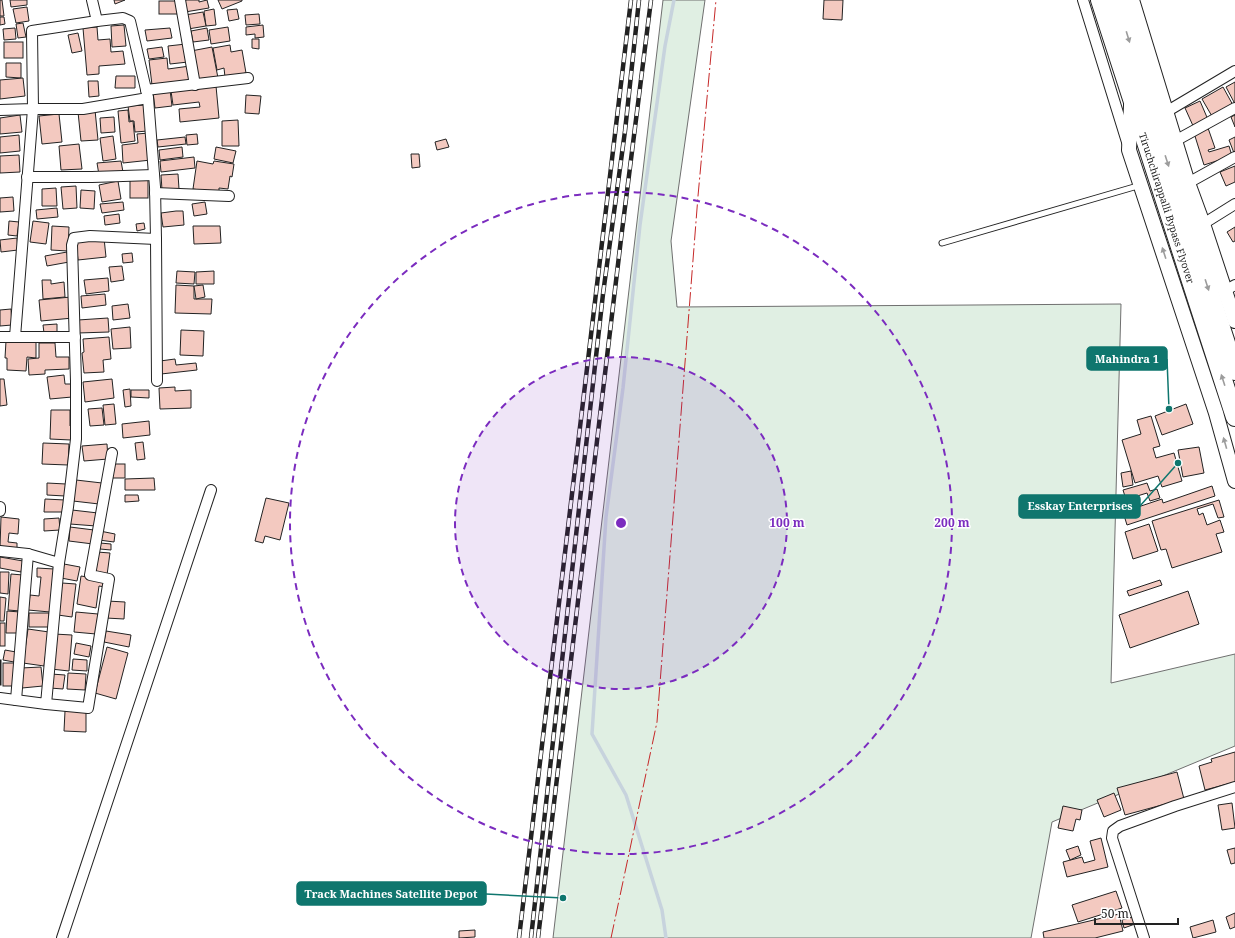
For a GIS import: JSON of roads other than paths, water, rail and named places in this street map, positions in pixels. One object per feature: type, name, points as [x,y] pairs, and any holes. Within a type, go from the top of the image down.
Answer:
[{"type":"highway","name":"Tiruchchirappalli Bypass Flyover","points":[[1100,0],[1235,417]]},
{"type":"highway","name":"Tiruchchirappalli Bypass Flyover","points":[[1117,0],[1144,90],[1235,371]]},
{"type":"street","points":[[92,0],[97,21]]},
{"type":"street","points":[[180,0],[195,85]]},
{"type":"street","points":[[1083,0],[1129,150],[1142,185],[1216,413],[1235,481]]},
{"type":"street","points":[[1132,0],[1188,183],[1203,224],[1230,288],[1235,321]]},
{"type":"street","points":[[15,337],[33,109],[32,31],[123,18],[130,21],[147,94],[155,193],[157,381]]},
{"type":"street","points":[[1166,112],[1235,71]]},
{"type":"street","points":[[0,110],[83,109],[147,94],[195,85],[248,78]]},
{"type":"street","points":[[1129,150],[1132,99]]},
{"type":"street","points":[[1175,141],[1235,108]]},
{"type":"street","points":[[1188,183],[1235,157]]},
{"type":"street","points":[[27,177],[92,177],[154,174]]},
{"type":"street","points":[[155,193],[229,196]]},
{"type":"street","points":[[1203,224],[1235,204]]},
{"type":"street","points":[[46,704],[59,563],[68,507],[76,439],[72,245],[74,238],[90,236],[156,240]]},
{"type":"street","points":[[0,337],[75,337]]},
{"type":"street","points":[[0,698],[88,708],[109,578],[90,575],[112,453]]},
{"type":"street","points":[[62,938],[211,490]]},
{"type":"street","points":[[0,551],[28,554],[59,563]]},
{"type":"street","points":[[16,700],[28,554]]},
{"type":"street","points":[[1144,938],[1112,838],[1113,831],[1120,826],[1235,786]]},
{"type":"lane","points":[[942,243],[1142,185]]},
{"type":"waterway","points":[[666,938],[662,910],[626,795],[592,734],[606,517],[623,388],[640,225],[665,46],[674,0]]},
{"type":"railway","points":[[519,938],[631,0]]},
{"type":"railway","points":[[531,938],[603,294],[625,131],[639,0]]},
{"type":"railway","points":[[538,938],[651,0]]},
{"type":"place","name":"Mahindra 1","points":[[1169,409]]},
{"type":"place","name":"Esskay Enterprises","points":[[1178,463]]},
{"type":"place","name":"Track Machines Satellite Depot","points":[[563,898]]}]
